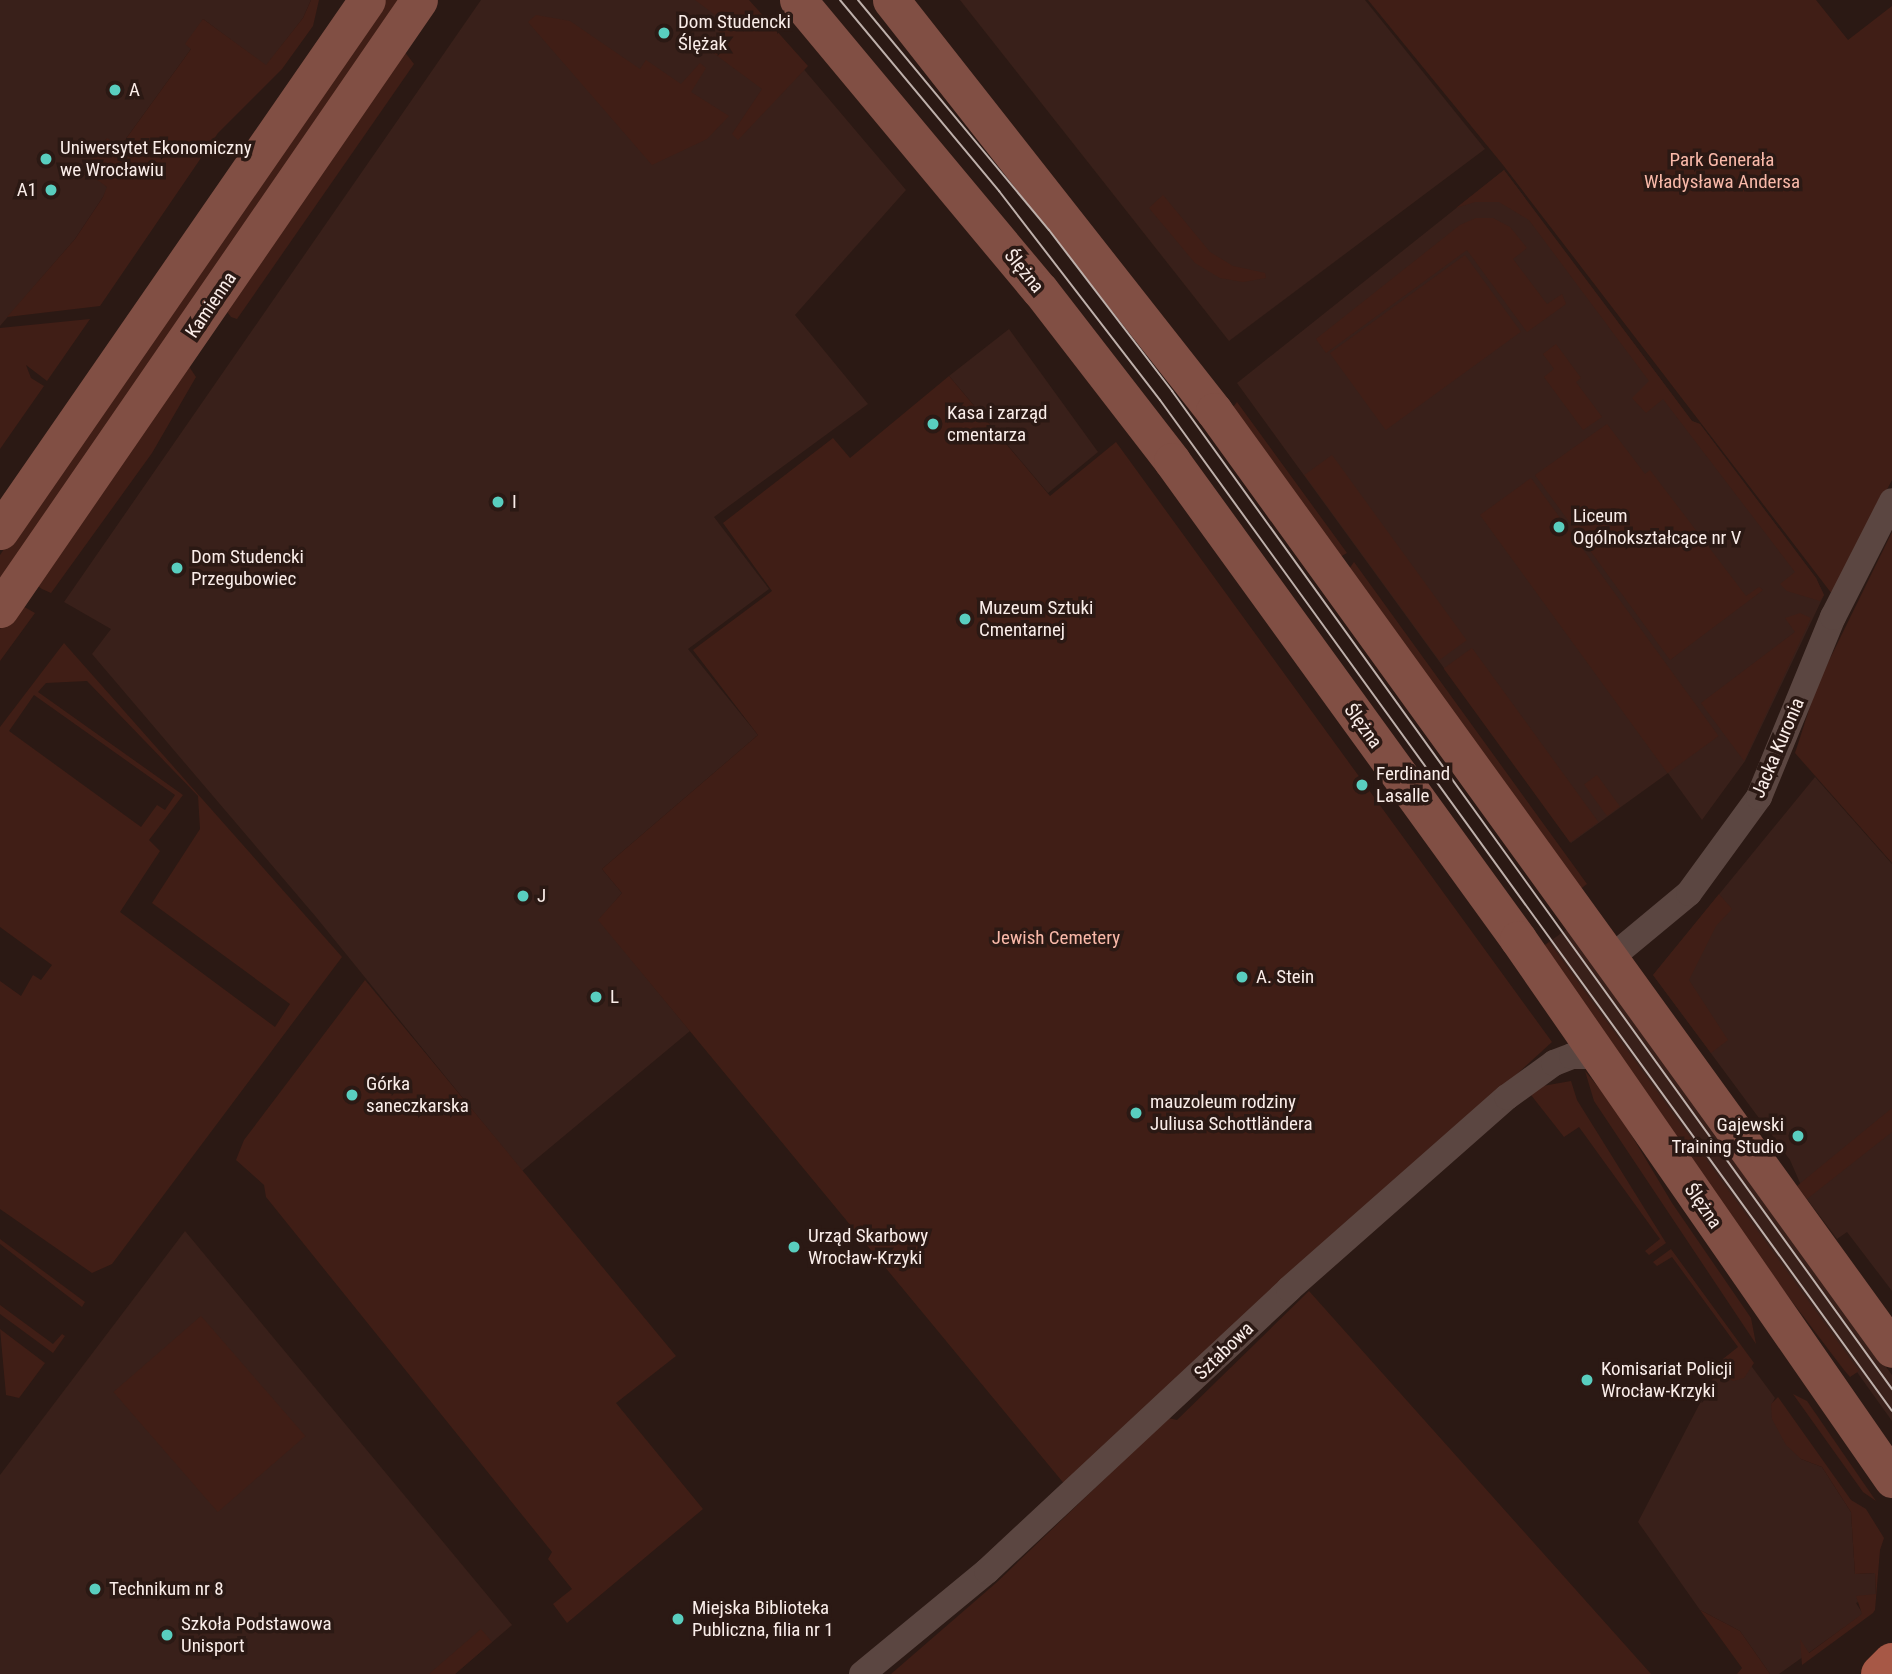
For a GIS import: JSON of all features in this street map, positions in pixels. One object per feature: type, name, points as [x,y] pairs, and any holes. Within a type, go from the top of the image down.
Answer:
[{"type":"main road","points":[[0,531],[367,0]]},
{"type":"main road","name":"Kamienna","points":[[0,609],[419,0]]},
{"type":"main road","name":"Ślężna","points":[[798,0],[1040,290],[1172,461],[1600,1056],[1892,1479]]},
{"type":"main road","points":[[891,0],[1214,411],[1612,957],[1892,1349]]},
{"type":"main road","points":[[1880,1674],[1892,1662]]},
{"type":"street","name":"Jacka Kuronia","points":[[1612,957],[1689,893],[1759,797],[1833,617],[1892,501]]},
{"type":"street","name":"Sztabowa","points":[[862,1674],[1061,1503],[1289,1289],[1507,1097],[1554,1063],[1576,1055],[1600,1056]]},
{"type":"shaded area","name":"Uniwersytet Ekonomiczny we Wrocławiu","points":[[0,0],[311,0],[303,18],[266,66],[203,19],[191,49],[120,147],[107,139],[85,170],[108,187],[103,197],[75,239],[0,326]]},
{"type":"shaded area","points":[[481,0],[745,0],[906,190],[795,315],[868,404],[714,517],[769,589],[688,649],[758,735],[602,869],[622,893],[599,920],[690,1031],[522,1171],[316,917],[92,654],[111,629],[64,602]]},
{"type":"shaded area","points":[[960,0],[1365,0],[1485,149],[1229,341]]},
{"type":"shaded area","name":"Liceum Ogólnokształcące nr V","points":[[1504,170],[1692,421],[1700,424],[1816,578],[1824,595],[1745,761],[1702,820],[1668,773],[1571,843],[1237,383]]},
{"type":"shaded area","points":[[1009,329],[1098,452],[1048,493],[949,376]]},
{"type":"shaded area","points":[[1815,777],[1892,864],[1892,1291],[1847,1232],[1837,1239],[1807,1199],[1790,1160],[1653,975]]},
{"type":"shaded area","points":[[1567,929],[1892,1375],[1892,1421],[1549,942]]},
{"type":"shaded area","points":[[185,1231],[512,1625],[455,1674],[0,1674],[0,1475]]},
{"type":"shaded area","points":[[1738,1348],[1775,1398],[1771,1405],[1801,1459],[1822,1467],[1851,1512],[1855,1574],[1875,1573],[1876,1595],[1856,1603],[1863,1614],[1779,1674],[1770,1674],[1740,1631],[1700,1610],[1638,1522],[1723,1359]]},
{"type":"green space","points":[[311,0],[319,0],[313,26],[282,69],[218,133],[100,306],[7,317],[75,239],[103,197],[107,187],[84,170],[107,138],[120,147],[191,49],[185,44],[203,19],[266,65],[303,18]]},
{"type":"green space","points":[[382,0],[399,0],[0,589],[0,555]]},
{"type":"green space","points":[[695,0],[749,0],[808,66],[738,140],[732,134],[762,89],[708,49],[726,23]]},
{"type":"green space","name":"Park Generała Władysława Andersa","points":[[1368,0],[1816,0],[1848,40],[1892,6],[1892,480],[1832,594],[1503,165]]},
{"type":"green space","points":[[536,15],[570,21],[640,69],[646,60],[681,84],[700,63],[706,68],[691,92],[729,116],[707,139],[652,165],[528,22]]},
{"type":"green space","points":[[404,51],[414,64],[237,319],[231,317],[225,309]]},
{"type":"green space","points":[[1504,170],[1692,421],[1700,424],[1816,578],[1824,595],[1820,601],[1787,591],[1780,584],[1795,572],[1663,399],[1646,413],[1632,398],[1649,381],[1529,220],[1499,202],[1475,202],[1456,208]]},
{"type":"green space","points":[[1163,195],[1210,252],[1233,266],[1265,273],[1266,278],[1243,282],[1220,278],[1195,263],[1149,208]]},
{"type":"green space","points":[[1476,218],[1493,218],[1510,227],[1527,248],[1513,259],[1547,304],[1562,294],[1566,304],[1527,332],[1467,250],[1326,353],[1316,339],[1460,225]]},
{"type":"green space","points":[[1465,255],[1521,332],[1386,430],[1330,353]]},
{"type":"green space","points":[[90,319],[47,381],[26,365],[31,378],[44,386],[0,449],[0,328]]},
{"type":"green space","points":[[1556,344],[1581,378],[1576,382],[1602,417],[1583,430],[1544,377],[1554,369],[1543,354]]},
{"type":"green space","points":[[188,365],[196,377],[152,453],[51,593],[42,589],[35,584]]},
{"type":"green space","name":"Jewish Cemetery","points":[[949,376],[1050,496],[1116,442],[1552,1042],[1066,1486],[598,920],[622,893],[602,869],[758,735],[693,650],[772,591],[723,523],[833,438],[850,458]]},
{"type":"green space","points":[[1237,402],[1347,553],[1340,557],[1233,407]]},
{"type":"green space","points":[[1607,424],[1645,474],[1650,470],[1746,596],[1759,587],[1763,590],[1670,660],[1535,475]]},
{"type":"green space","points":[[1332,455],[1467,640],[1439,660],[1304,475]]},
{"type":"green space","points":[[1531,478],[1719,736],[1668,773],[1480,515]]},
{"type":"green space","points":[[1892,532],[1892,863],[1795,753],[1817,685]]},
{"type":"green space","points":[[1354,562],[1587,884],[1579,890],[1349,569]]},
{"type":"green space","points":[[19,604],[35,613],[0,661],[0,629]]},
{"type":"green space","points":[[1800,613],[1811,618],[1744,761],[1701,703],[1795,632],[1785,618]]},
{"type":"green space","points":[[64,643],[342,957],[112,1264],[92,1273],[0,1209],[0,981],[21,996],[33,975],[41,980],[52,965],[0,927],[0,727]],"holes":[[[87,681],[198,796],[200,829],[152,903],[290,1004],[275,1027],[120,912],[160,851],[149,840],[183,795],[38,692],[46,683]],[[34,695],[175,795],[165,810],[157,805],[141,827],[9,731]]]},
{"type":"green space","points":[[1472,648],[1598,822],[1570,843],[1444,669]]},
{"type":"green space","points":[[1597,775],[1620,807],[1607,816],[1584,784]]},
{"type":"green space","points":[[1719,894],[1732,909],[1716,926],[1689,980],[1728,1040],[1711,1053],[1653,975]]},
{"type":"green space","points":[[1549,942],[1859,1371],[1850,1377],[1844,1370],[1734,1225],[1539,949]]},
{"type":"green space","points":[[365,980],[676,1356],[616,1403],[703,1509],[567,1623],[553,1604],[572,1589],[548,1559],[552,1552],[266,1197],[264,1185],[236,1160],[244,1140]]},
{"type":"green space","points":[[1585,1071],[1614,1106],[1672,1203],[1751,1318],[1756,1344],[1594,1101]]},
{"type":"green space","points":[[1571,1081],[1577,1100],[1666,1243],[1649,1255],[1645,1251],[1660,1239],[1579,1127],[1564,1137],[1531,1095],[1537,1087]]},
{"type":"green space","points":[[1892,1108],[1892,1132],[1807,1199],[1797,1186]]},
{"type":"green space","points":[[0,1239],[85,1302],[82,1307],[0,1244]]},
{"type":"green space","points":[[1671,1249],[1754,1363],[1744,1378],[1733,1381],[1721,1373],[1723,1359],[1738,1347],[1672,1257],[1657,1266],[1653,1262]]},
{"type":"green space","points":[[1309,1291],[1651,1674],[891,1674],[996,1583],[1168,1418],[1177,1420]]},
{"type":"green space","points":[[0,1305],[53,1344],[62,1334],[65,1336],[53,1353],[0,1314]]},
{"type":"green space","points":[[201,1316],[305,1436],[218,1512],[113,1392]]},
{"type":"green space","points":[[0,1329],[45,1363],[19,1398],[6,1395]]},
{"type":"green space","points":[[1793,1394],[1807,1401],[1876,1501],[1863,1492]]},
{"type":"green space","points":[[1778,1397],[1851,1500],[1866,1509],[1884,1538],[1880,1550],[1875,1610],[1802,1665],[1800,1639],[1809,1653],[1862,1614],[1856,1596],[1876,1594],[1875,1573],[1855,1574],[1851,1512],[1822,1467],[1801,1459],[1786,1445],[1772,1419],[1771,1404]]},
{"type":"green space","points":[[1700,1610],[1740,1631],[1770,1674],[1737,1674],[1742,1668]]},
{"type":"green space","points":[[481,1629],[492,1642],[455,1674],[429,1674]]},
{"type":"tram line","points":[[840,0],[999,191],[1160,400],[1892,1411]]},
{"type":"tram line","points":[[858,0],[1049,230],[1172,391],[1892,1389]]},
{"type":"place","name":"Dom Studencki Ślężak","points":[[664,33]]},
{"type":"place","name":"A","points":[[115,90]]},
{"type":"place","name":"Uniwersytet Ekonomiczny we Wrocławiu","points":[[46,159]]},
{"type":"place","name":"A1","points":[[51,190]]},
{"type":"place","name":"Kasa i zarząd cmentarza","points":[[933,424]]},
{"type":"place","name":"I","points":[[498,502]]},
{"type":"place","name":"Liceum Ogólnokształcące nr V","points":[[1559,527]]},
{"type":"place","name":"Dom Studencki Przegubowiec","points":[[177,568]]},
{"type":"place","name":"Muzeum Sztuki Cmentarnej","points":[[965,619]]},
{"type":"place","name":"Ferdinand Lasalle","points":[[1362,785]]},
{"type":"place","name":"J","points":[[523,896]]},
{"type":"place","name":"A. Stein","points":[[1242,977]]},
{"type":"place","name":"L","points":[[596,997]]},
{"type":"place","name":"Górka saneczkarska","points":[[352,1095]]},
{"type":"place","name":"mauzoleum rodziny Juliusa Schottländera","points":[[1136,1113]]},
{"type":"place","name":"Gajewski Training Studio","points":[[1798,1136]]},
{"type":"place","name":"Urząd Skarbowy Wrocław-Krzyki","points":[[794,1247]]},
{"type":"place","name":"Komisariat Policji Wrocław-Krzyki","points":[[1587,1380]]},
{"type":"place","name":"Technikum nr 8","points":[[95,1589]]},
{"type":"place","name":"Miejska Biblioteka Publiczna, filia nr 1","points":[[678,1619]]},
{"type":"place","name":"Szkoła Podstawowa Unisport","points":[[167,1635]]}]
